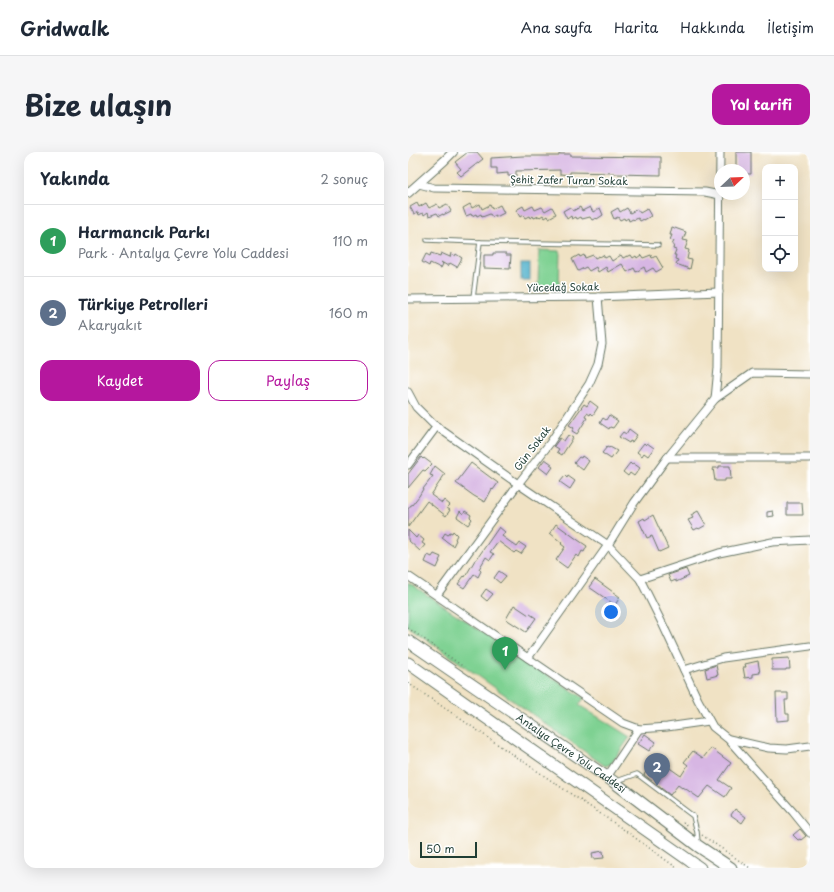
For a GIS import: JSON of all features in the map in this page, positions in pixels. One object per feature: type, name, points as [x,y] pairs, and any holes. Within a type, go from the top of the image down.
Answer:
[{"type":"highway","name":"Antalya Çevre Yolu Caddesi","points":[[408,641],[610,780],[698,846],[731,868]]},
{"type":"highway","name":"Antalya Çevre Yolu Caddesi","points":[[408,662],[700,868]]},
{"type":"street","points":[[408,193],[453,152]]},
{"type":"street","points":[[720,152],[720,164]]},
{"type":"street","name":"Şehit Zafer Turan Sokak","points":[[419,184],[434,188],[705,192],[714,194]]},
{"type":"street","points":[[715,399],[718,368],[720,200]]},
{"type":"street","name":"Yücedağ Sokak","points":[[408,298],[598,297],[719,292]]},
{"type":"street","name":"Gün Sokak","points":[[437,595],[554,436],[589,384],[598,364],[602,344],[598,297]]},
{"type":"street","points":[[528,658],[608,545],[634,502],[667,458],[715,399],[752,373],[810,374]]},
{"type":"street","points":[[408,392],[416,406],[437,426],[518,484],[608,545],[640,579],[664,625],[698,700],[713,727],[728,739],[810,833]]},
{"type":"street","points":[[408,465],[437,426]]},
{"type":"street","points":[[667,458],[810,458]]},
{"type":"street","points":[[640,579],[719,553],[772,542],[810,540]]},
{"type":"street","points":[[408,576],[624,723],[639,729],[709,721]]},
{"type":"street","points":[[684,670],[723,658],[810,646]]},
{"type":"street","points":[[610,780],[639,729]]},
{"type":"street","points":[[728,739],[769,748],[787,749],[810,746]]},
{"type":"lane","points":[[426,240],[658,245]]},
{"type":"lane","points":[[473,298],[480,242]]},
{"type":"lane","points":[[610,780],[637,774],[693,816],[697,832],[698,846]]},
{"type":"path","points":[[408,684],[620,827],[677,868]]},
{"type":"green space","points":[[539,250],[560,251],[559,288],[538,287]]},
{"type":"green space","points":[[408,582],[518,656],[584,698],[579,705],[630,737],[611,764],[605,766],[408,626]]},
{"type":"water","points":[[521,263],[530,263],[530,280],[521,280]]},
{"type":"building","points":[[468,152],[477,152],[483,159],[461,176],[457,172],[461,169],[455,162]]},
{"type":"building","points":[[736,152],[751,152],[751,174],[750,164],[736,164]]},
{"type":"building","points":[[559,154],[571,154],[571,156],[661,157],[661,175],[570,172],[570,175],[560,174],[560,170],[516,171],[516,176],[508,176],[508,173],[497,174],[497,168],[491,168],[491,158],[559,156]]},
{"type":"building","points":[[417,203],[419,207],[426,203],[429,208],[437,204],[439,208],[447,204],[451,211],[439,216],[437,213],[429,216],[428,212],[424,215],[423,213],[419,215],[418,212],[414,214],[410,207]]},
{"type":"building","points":[[470,204],[472,208],[480,204],[482,209],[490,205],[492,209],[500,205],[504,213],[496,217],[496,215],[492,217],[490,214],[482,217],[481,214],[477,216],[476,214],[472,216],[471,214],[466,216],[463,208]]},
{"type":"building","points":[[523,206],[525,210],[533,206],[535,210],[542,207],[545,211],[552,207],[556,214],[549,218],[548,216],[545,218],[543,215],[534,218],[533,216],[530,218],[529,216],[525,218],[523,215],[520,217],[516,210]]},
{"type":"building","points":[[570,207],[573,211],[580,207],[582,211],[590,207],[593,212],[600,208],[603,215],[592,220],[590,217],[582,219],[581,217],[577,219],[576,217],[572,219],[571,216],[567,219],[563,211]]},
{"type":"building","points":[[618,208],[620,212],[627,208],[630,213],[637,209],[640,213],[647,209],[651,216],[640,221],[638,218],[629,221],[628,218],[625,220],[624,218],[620,220],[618,217],[614,219],[611,212]]},
{"type":"building","points":[[672,227],[686,232],[683,240],[688,241],[685,249],[689,250],[687,259],[692,260],[690,269],[676,264],[678,260],[675,259],[676,255],[674,255],[676,250],[673,249],[674,245],[672,245],[674,241],[670,240],[672,235],[670,235]]},
{"type":"building","points":[[431,253],[440,256],[441,253],[450,257],[451,253],[462,258],[457,267],[450,263],[448,266],[441,262],[443,264],[441,268],[430,263],[429,266],[422,262],[426,254],[430,256]]},
{"type":"building","points":[[493,253],[506,253],[506,255],[511,255],[510,269],[484,268],[484,255],[493,255]]},
{"type":"building","points":[[579,255],[580,257],[584,255],[585,258],[593,255],[595,258],[603,255],[605,258],[609,256],[612,261],[621,255],[623,258],[631,255],[633,258],[636,256],[637,258],[641,255],[643,258],[651,255],[652,258],[656,256],[663,268],[656,272],[653,268],[646,272],[644,267],[636,272],[634,268],[627,272],[622,264],[608,272],[606,267],[598,272],[596,267],[589,271],[586,267],[578,271],[572,259]]},
{"type":"building","points":[[590,401],[598,407],[593,415],[591,413],[590,415],[587,413],[585,417],[587,418],[577,434],[572,431],[574,428],[569,425],[584,404],[587,406]]},
{"type":"building","points":[[609,415],[618,421],[613,428],[610,427],[609,429],[600,423],[603,418],[606,420]]},
{"type":"building","points":[[629,429],[637,435],[632,442],[630,441],[629,443],[619,437],[623,432],[626,434]]},
{"type":"building","points":[[568,435],[573,438],[562,455],[557,452],[559,449],[554,446],[560,438],[564,441]]},
{"type":"building","points":[[644,443],[646,445],[647,443],[654,448],[648,456],[644,453],[642,456],[637,452]]},
{"type":"building","points":[[607,447],[617,451],[611,459],[602,453]]},
{"type":"building","points":[[582,456],[589,461],[583,470],[574,463],[579,457],[581,458]]},
{"type":"building","points":[[421,457],[432,464],[425,471],[423,470],[408,488],[408,474]]},
{"type":"building","points":[[545,459],[552,464],[550,465],[553,467],[548,474],[539,467]]},
{"type":"building","points":[[471,463],[498,483],[493,490],[492,489],[485,502],[456,483]]},
{"type":"building","points":[[630,463],[632,465],[633,463],[640,468],[634,476],[630,473],[628,476],[623,472]]},
{"type":"building","points":[[435,466],[445,474],[431,495],[442,503],[444,500],[450,505],[447,508],[450,510],[446,516],[427,501],[408,527],[408,509],[433,476],[430,475]]},
{"type":"building","points":[[719,466],[730,466],[731,479],[725,479],[725,481],[715,481],[713,468],[719,468]]},
{"type":"building","points":[[565,476],[567,478],[568,476],[575,481],[570,489],[560,482]]},
{"type":"building","points":[[787,503],[802,503],[803,515],[787,515]]},
{"type":"building","points":[[460,511],[463,514],[465,511],[471,515],[470,517],[472,519],[468,525],[457,517]]},
{"type":"building","points":[[698,511],[706,525],[694,530],[688,520],[693,518],[691,515]]},
{"type":"building","points":[[773,511],[774,516],[767,517],[767,512]]},
{"type":"building","points":[[653,515],[668,548],[659,552],[652,536],[647,538],[639,521],[644,518],[645,520]]},
{"type":"building","points":[[556,524],[587,546],[579,557],[576,555],[567,568],[556,560],[565,547],[550,533]]},
{"type":"building","points":[[499,527],[505,532],[502,536],[517,547],[520,543],[526,547],[521,554],[516,551],[514,553],[498,541],[490,552],[494,554],[490,560],[486,557],[479,569],[481,571],[478,577],[474,574],[464,588],[458,584],[464,576],[465,577],[475,560]]},
{"type":"building","points":[[408,530],[416,538],[418,535],[424,540],[422,543],[425,545],[420,551],[408,540]]},
{"type":"building","points":[[453,531],[457,535],[453,546],[442,538],[445,533],[448,535]]},
{"type":"building","points":[[434,554],[441,557],[437,568],[425,562],[428,555],[432,557]]},
{"type":"building","points":[[686,569],[689,576],[676,582],[676,580],[671,582],[668,575]]},
{"type":"building","points":[[499,571],[506,576],[500,583],[494,578]]},
{"type":"building","points":[[595,579],[620,597],[615,605],[589,587]]},
{"type":"building","points":[[486,589],[493,594],[487,601],[481,596]]},
{"type":"building","points":[[514,605],[536,618],[526,632],[506,619]]},
{"type":"building","points":[[789,658],[790,669],[772,670],[772,659]]},
{"type":"building","points":[[758,661],[760,673],[753,674],[753,677],[745,678],[743,667],[746,667],[745,664]]},
{"type":"building","points":[[716,665],[718,675],[707,678],[705,669]]},
{"type":"building","points":[[776,693],[788,693],[788,700],[785,700],[786,714],[789,714],[789,720],[777,721]]},
{"type":"building","points":[[645,734],[656,742],[649,751],[638,744]]},
{"type":"building","points":[[711,748],[731,763],[719,780],[731,788],[725,797],[709,786],[699,798],[678,785],[670,795],[644,775],[647,770],[655,776],[664,764],[681,776],[688,765],[684,762],[693,751],[703,758]]},
{"type":"building","points":[[735,809],[746,817],[742,823],[731,815]]},
{"type":"building","points":[[800,829],[806,836],[801,840],[798,840],[793,835]]},
{"type":"building","points":[[603,851],[604,858],[593,859],[592,853]]},
{"type":"place","name":"Harmancık Parkı","points":[[505,670]]},
{"type":"place","name":"Türkiye Petrolleri","points":[[657,786]]}]
